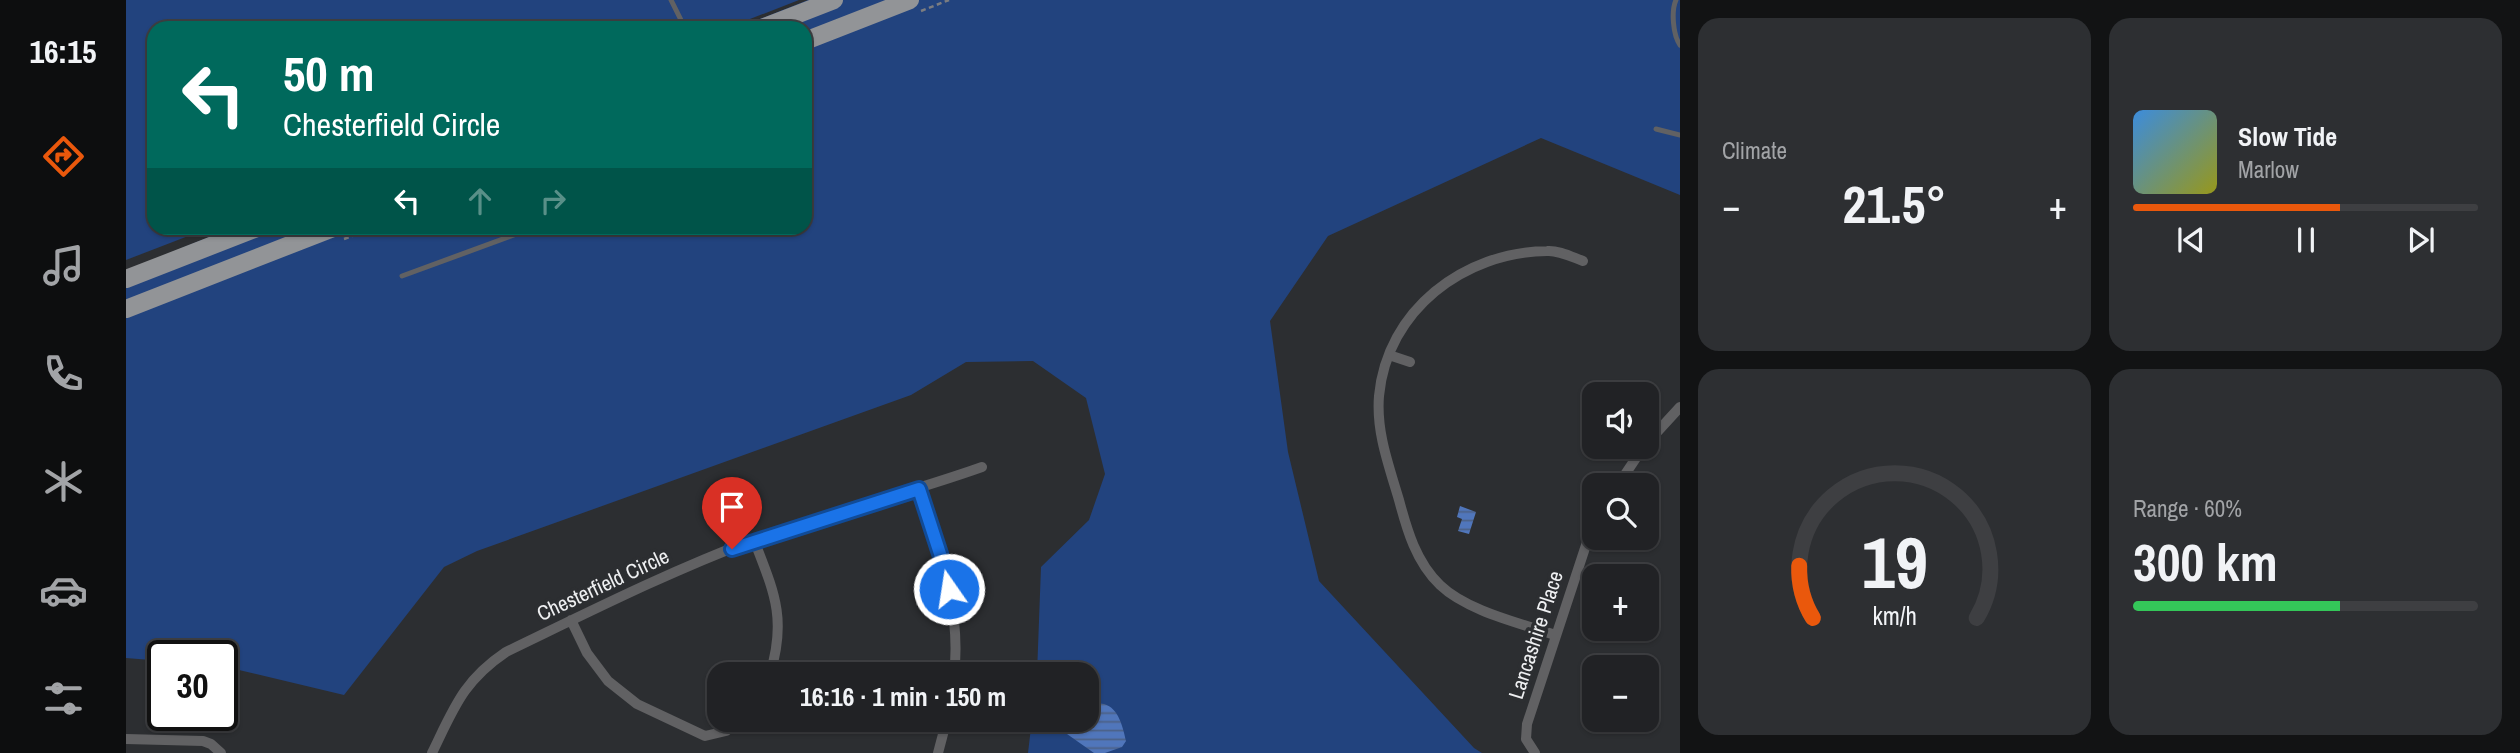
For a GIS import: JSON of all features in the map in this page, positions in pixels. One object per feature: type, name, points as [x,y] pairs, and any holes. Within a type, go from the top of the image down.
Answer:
[{"type":"main road","points":[[780,21],[834,0]]},
{"type":"main road","points":[[812,38],[910,0]]},
{"type":"main road","points":[[126,279],[239,235]]},
{"type":"main road","points":[[126,309],[311,235]]},
{"type":"street","points":[[1555,635],[1463,602],[1439,585],[1420,559],[1409,534],[1381,438],[1379,396],[1389,355],[1412,314],[1435,290],[1459,272],[1503,257],[1550,250],[1583,261]]},
{"type":"street","points":[[1389,355],[1410,362]]},
{"type":"street","points":[[1659,430],[1680,407]]},
{"type":"street","name":"Chesterfield Circle","points":[[432,753],[462,691],[489,663],[506,652],[643,585],[754,540],[982,467]]},
{"type":"street","points":[[919,489],[944,566],[953,612],[954,662]]},
{"type":"street","points":[[754,540],[773,589],[779,628],[778,649],[774,662]]},
{"type":"street","name":"Lancashire Place","points":[[1535,753],[1526,739],[1527,724],[1584,550]]},
{"type":"street","points":[[571,620],[587,653],[608,681],[637,704],[705,736],[722,732]]},
{"type":"street","points":[[938,753],[944,732]]},
{"type":"street","points":[[126,739],[202,741],[211,744],[220,753]]},
{"type":"lane","points":[[671,0],[682,21]]},
{"type":"lane","points":[[1676,0],[1673,6],[1680,45]]},
{"type":"lane","points":[[1656,129],[1680,135]]},
{"type":"lane","points":[[402,276],[514,235]]},
{"type":"shaded area","points":[[126,0],[799,0],[745,21],[147,21],[147,235],[191,235],[126,260]]},
{"type":"shaded area","points":[[808,0],[1680,0],[1680,195],[1541,138],[1328,236],[1270,321],[1288,452],[1319,581],[1474,748],[1482,753],[1028,753],[1030,732],[1099,732],[1099,662],[1037,662],[1041,567],[1089,520],[1105,474],[1086,398],[1033,361],[966,362],[911,395],[477,551],[444,567],[344,695],[238,670],[238,640],[147,640],[147,660],[126,658],[126,271],[214,235],[812,235],[812,21],[755,21]]},
{"type":"shaded area","points":[[1460,506],[1476,512],[1469,534],[1458,531],[1462,519],[1457,517]]},
{"type":"shaded area","points":[[1099,703],[1109,706],[1117,714],[1126,741],[1122,747],[1105,753],[1094,753],[1066,732],[1099,732]]},
{"type":"route","points":[[732,549],[919,489],[949,589]]}]
